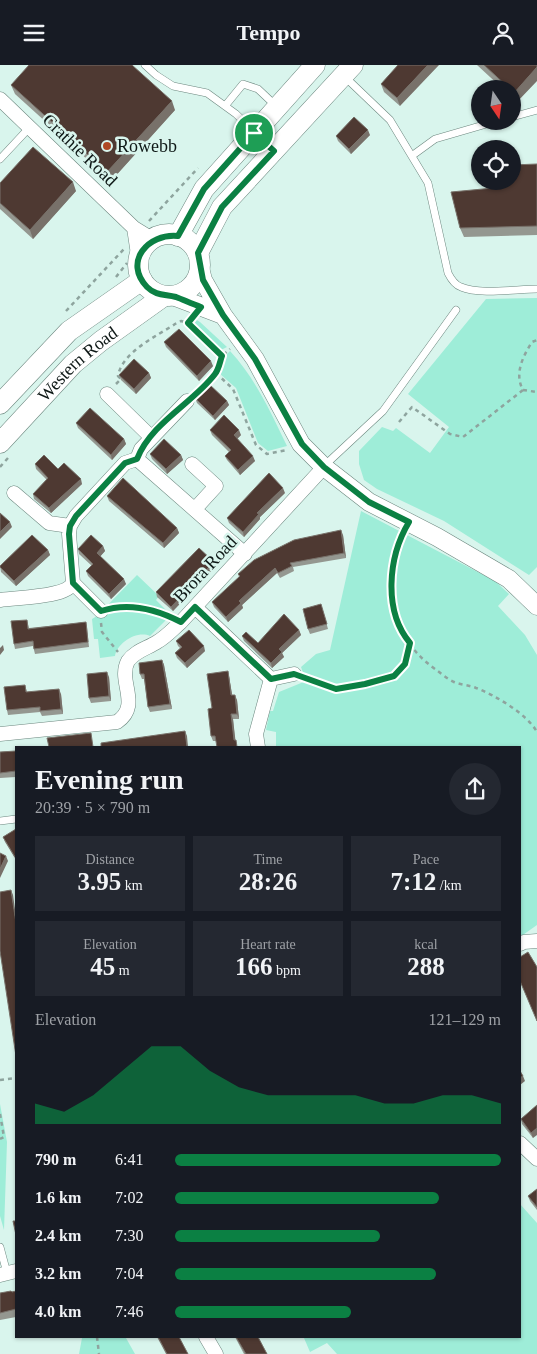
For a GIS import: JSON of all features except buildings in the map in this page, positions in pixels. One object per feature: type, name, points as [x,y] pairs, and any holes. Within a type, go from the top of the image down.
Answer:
[{"type":"main road","points":[[178,236],[204,189],[315,65]]},
{"type":"main road","name":"Western Road","points":[[0,443],[73,364],[100,341],[169,296],[192,287],[197,278],[199,261],[222,207],[348,70]]},
{"type":"main road","points":[[157,237],[167,235],[178,236],[193,246],[199,261]]},
{"type":"main road","name":"Western Road","points":[[0,404],[69,331],[140,271],[148,243],[157,237]]},
{"type":"main road","points":[[140,271],[148,288],[169,296]]},
{"type":"street","name":"Crathie Road","points":[[0,99],[134,227],[147,236],[157,237]]},
{"type":"street","points":[[134,227],[140,271]]},
{"type":"street","points":[[199,261],[203,280],[223,315],[255,359],[302,444],[324,467],[369,502],[409,522],[509,579],[537,606]]},
{"type":"street","points":[[169,296],[223,315]]},
{"type":"street","points":[[107,394],[151,437]]},
{"type":"street","points":[[0,600],[60,593],[71,588],[73,583],[70,526],[76,516],[125,463],[137,459],[141,449],[151,437],[187,401]]},
{"type":"street","points":[[137,459],[245,554]]},
{"type":"street","points":[[192,464],[216,486],[195,509]]},
{"type":"street","name":"Brora Road","points":[[128,662],[139,651],[158,642],[181,622],[324,467]]},
{"type":"street","points":[[14,493],[49,523],[70,526]]},
{"type":"street","points":[[73,583],[101,611]]},
{"type":"street","points":[[195,607],[271,679]]},
{"type":"street","points":[[0,734],[117,722],[125,717],[129,705],[126,674],[128,662]]},
{"type":"street","points":[[271,679],[294,674]]},
{"type":"street","points":[[258,746],[256,734],[271,679]]},
{"type":"street","points":[[521,944],[536,940]]},
{"type":"street","points":[[521,1144],[537,1159]]},
{"type":"street","points":[[207,1338],[216,1354]]},
{"type":"lane","points":[[145,65],[173,86],[208,93],[274,151]]},
{"type":"lane","points":[[348,70],[390,121],[413,155],[428,183],[448,273],[454,282],[461,287],[472,290],[537,289]]},
{"type":"lane","points":[[225,106],[243,84],[258,89],[276,107]]},
{"type":"lane","points":[[521,114],[537,110]]},
{"type":"lane","points":[[0,159],[30,127]]},
{"type":"lane","points":[[413,155],[434,139],[471,128]]},
{"type":"lane","points":[[324,467],[383,411],[456,310]]},
{"type":"lane","points":[[0,821],[15,819]]},
{"type":"lane","points":[[0,1247],[8,1273]]},
{"type":"path","points":[[188,323],[201,307]]},
{"type":"path","points":[[107,394],[121,379],[118,376],[120,368],[127,359],[175,323],[182,321],[188,323],[222,356]]},
{"type":"path","points":[[187,401],[216,373],[222,356],[240,338]]},
{"type":"path","points":[[537,340],[532,342],[522,358],[519,383],[523,390],[537,393]]},
{"type":"path","points":[[216,373],[233,389],[256,445],[267,454],[283,451],[302,444]]},
{"type":"path","points":[[399,422],[412,407],[450,434],[463,437],[523,390]]},
{"type":"path","points":[[409,522],[402,535],[393,561],[392,601],[403,635],[424,661],[453,682],[475,687],[509,705],[537,732]]},
{"type":"path","points":[[128,662],[110,644],[102,632],[101,611],[116,606],[131,605],[181,622]]},
{"type":"path","points":[[294,674],[336,689],[365,684],[394,676],[405,664],[410,643]]},
{"type":"path","points":[[0,1080],[15,1078]]},
{"type":"path","points":[[0,1115],[4,1137],[0,1139]]},
{"type":"path","points":[[97,1338],[100,1354]]},
{"type":"green space","points":[[537,298],[537,567],[529,575],[444,521],[377,489],[364,480],[359,464],[359,451],[382,427],[393,431],[396,428],[430,453],[449,427],[408,394],[486,299]]},
{"type":"green space","points":[[195,319],[227,347],[219,351],[192,325]]},
{"type":"green space","points":[[230,351],[248,373],[269,409],[287,446],[268,451],[258,443],[236,388],[219,373],[223,358]]},
{"type":"green space","points":[[361,511],[495,581],[509,594],[498,606],[525,635],[537,655],[537,925],[521,936],[521,746],[276,746],[276,732],[266,730],[270,711],[273,711],[279,692],[306,681],[301,667],[316,654],[330,650]]},
{"type":"green space","points":[[137,575],[159,596],[156,600],[171,615],[150,636],[134,636],[119,647],[115,656],[100,658],[98,639],[94,639],[92,619]]},
{"type":"green space","points":[[0,1104],[7,1142],[4,1230],[0,1216]]},
{"type":"green space","points":[[521,1205],[537,1223],[537,1354],[337,1354],[327,1343],[310,1352],[304,1338],[521,1338]]},
{"type":"green space","points":[[82,1338],[126,1338],[135,1354],[79,1354]]},
{"type":"place","name":"Rowebb","points":[[107,146]]},
{"type":"route","points":[[254,133],[274,151],[222,207],[198,253],[200,268],[203,280],[223,315],[255,359],[302,444],[324,467],[369,502],[409,522],[402,535],[393,561],[392,601],[403,635],[410,643],[405,664],[394,676],[365,684],[336,689],[324,683],[312,681],[294,674],[271,679],[195,607],[181,622],[131,605],[116,606],[101,611],[73,583],[69,534],[70,526],[76,516],[125,463],[137,459],[141,449],[151,437],[216,373],[222,356],[188,323],[201,307],[174,296],[164,296],[155,293],[142,281],[138,261],[142,251],[148,243],[157,237],[167,235],[178,236],[204,189],[254,133]]}]
